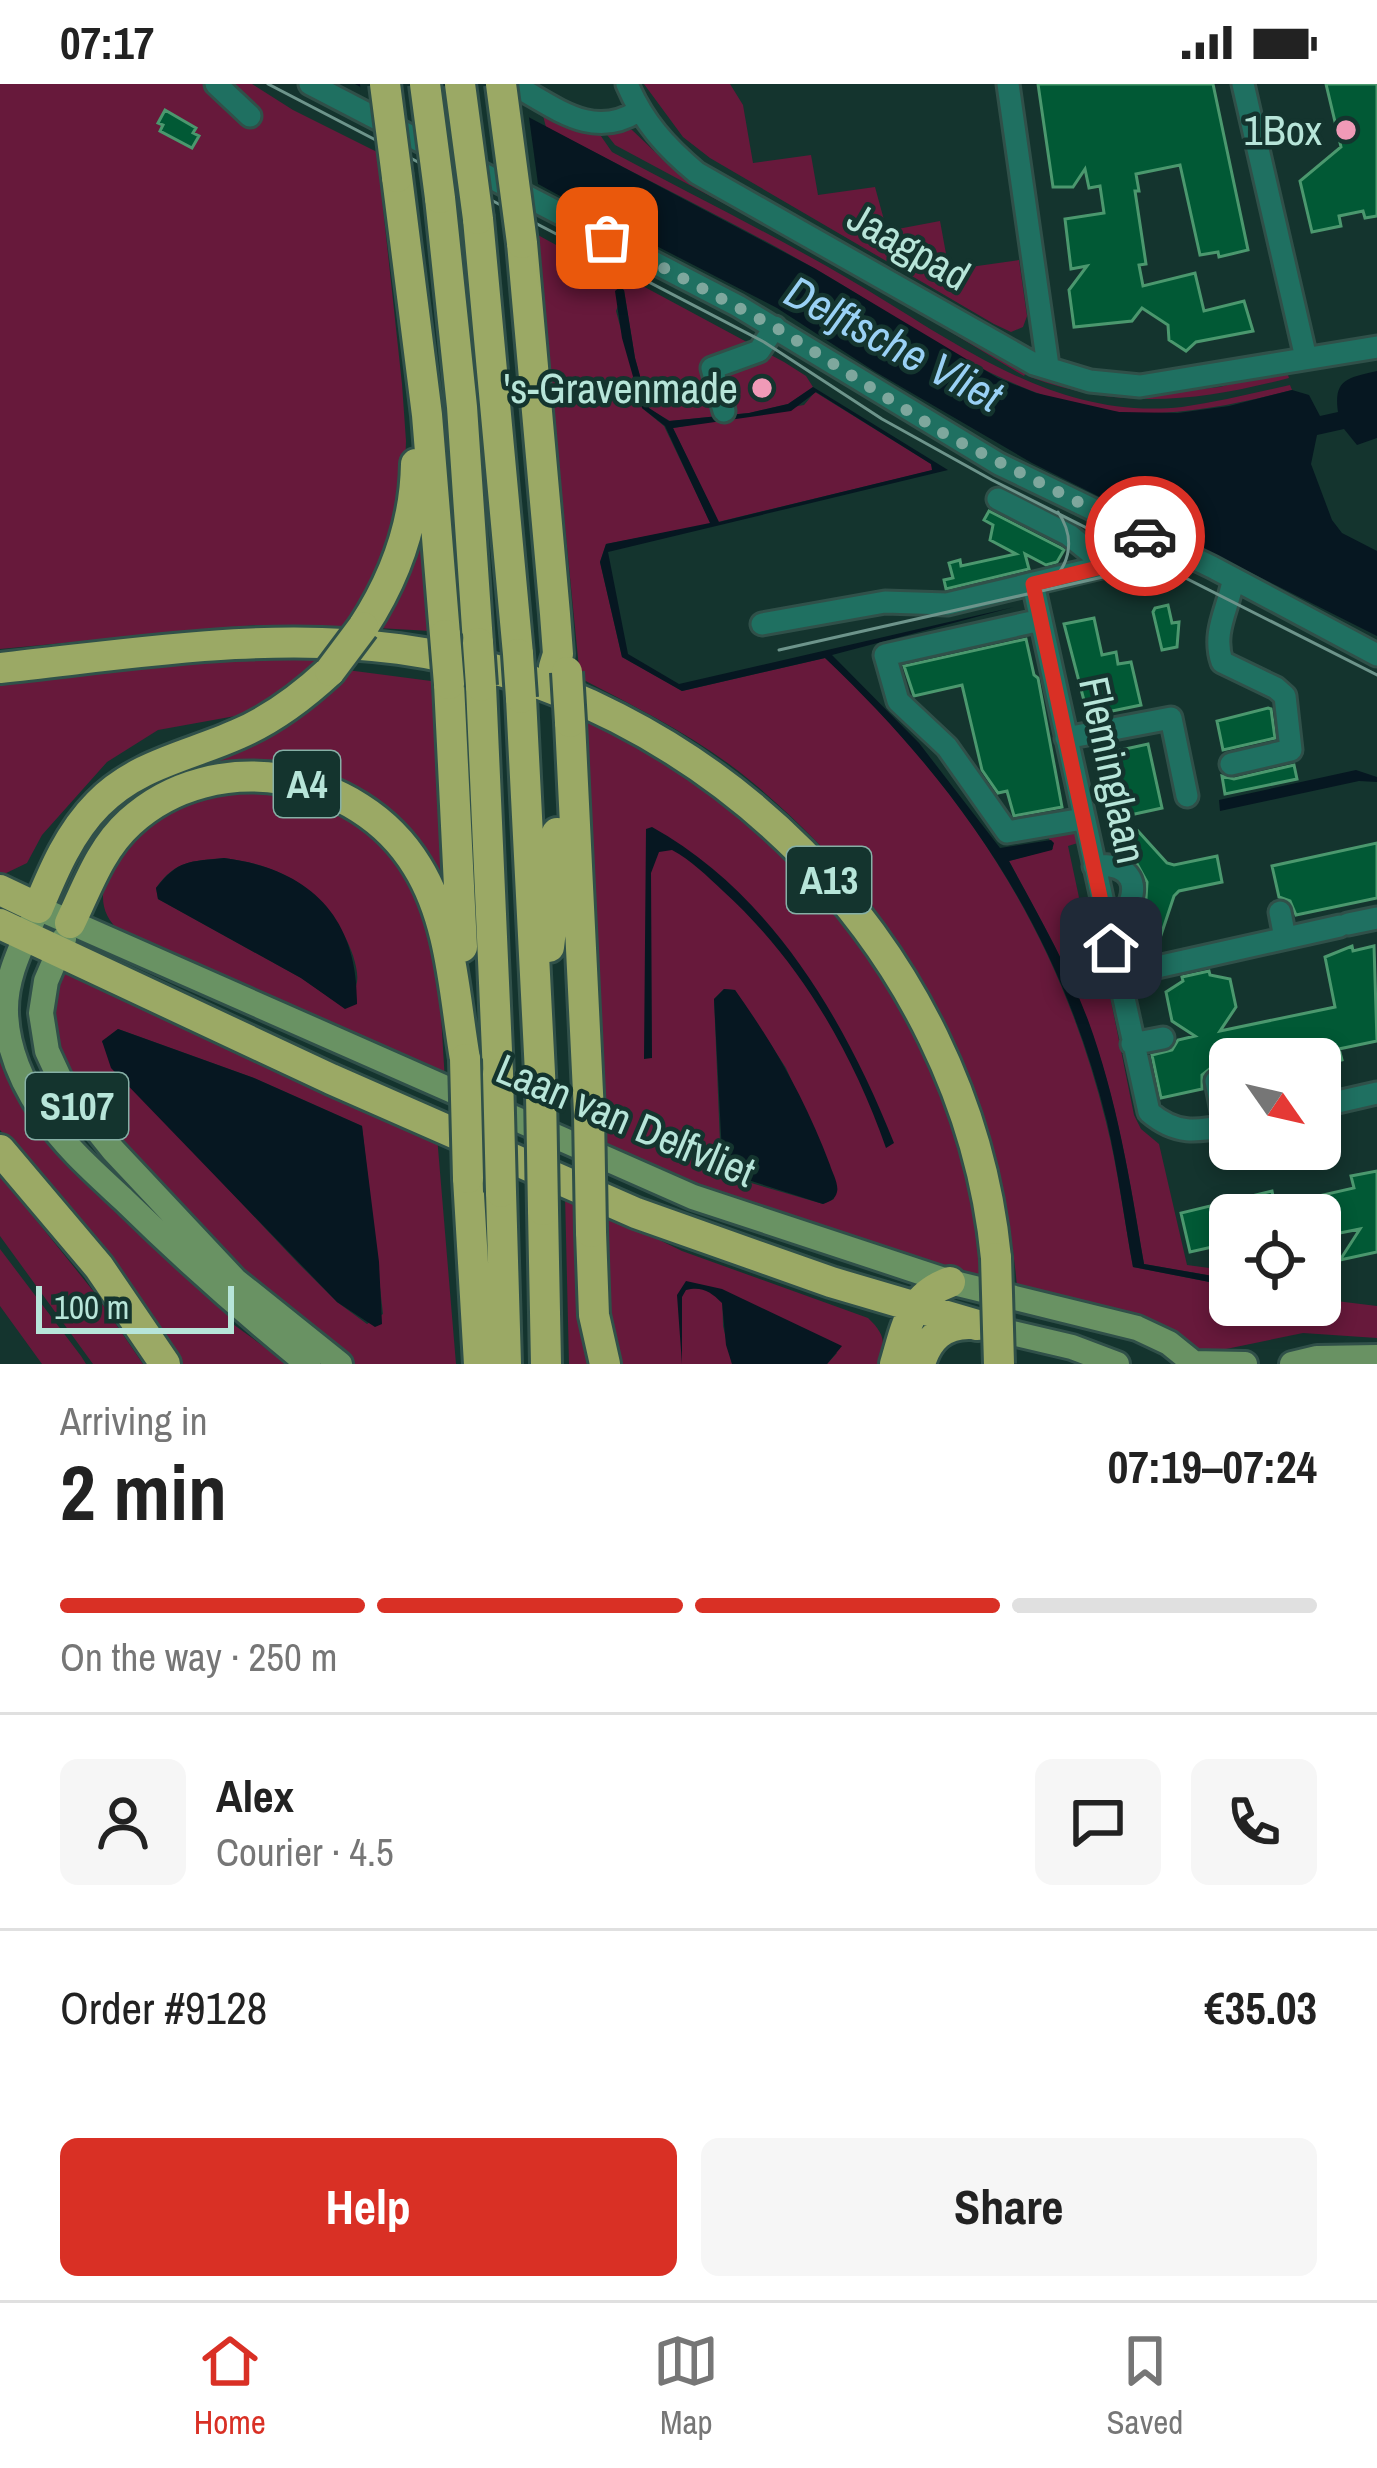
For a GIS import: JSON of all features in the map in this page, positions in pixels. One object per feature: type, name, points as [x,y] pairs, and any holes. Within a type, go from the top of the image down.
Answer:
[{"type":"highway","name":"A4","points":[[385,84],[429,438],[445,635],[479,1364]]},
{"type":"highway","points":[[424,84],[462,406],[481,686],[506,1364]]},
{"type":"highway","points":[[460,84],[478,219],[521,698],[539,1030],[546,1364]]},
{"type":"highway","points":[[501,84],[522,243],[560,664],[589,1113],[594,1315],[605,1364]]},
{"type":"highway","name":"A4","points":[[21,923],[75,832],[101,800],[140,772],[256,726],[302,696],[330,671],[363,627],[392,575],[411,515],[417,356]]},
{"type":"highway","name":"A13","points":[[0,668],[193,646],[310,642],[464,660],[592,704],[673,748],[742,796],[848,902],[919,1011],[956,1090],[976,1150],[996,1258],[999,1364]]},
{"type":"highway","points":[[539,1030],[556,889],[563,719]]},
{"type":"highway","name":"A4","points":[[64,938],[110,844],[149,806],[202,783],[237,777],[308,784],[372,817],[417,865],[443,928],[465,1059]]},
{"type":"highway","name":"Laan van Delfvliet","points":[[0,890],[21,923],[64,938],[635,1213],[693,1236],[976,1324]]},
{"type":"highway","points":[[0,1150],[99,1268],[165,1364]]},
{"type":"highway","points":[[895,1364],[913,1307],[926,1293],[950,1282]]},
{"type":"highway","points":[[920,1364],[931,1340],[942,1330],[976,1324]]},
{"type":"main road","name":"S107","points":[[21,923],[7,986],[6,1016],[18,1069],[45,1118],[169,1244],[308,1364]]},
{"type":"main road","name":"S107","points":[[64,938],[46,981],[41,1013],[47,1051],[65,1090],[113,1150],[235,1280],[340,1364]]},
{"type":"main road","name":"Laan van Delfvliet","points":[[64,938],[649,1180],[785,1231],[950,1282],[1137,1328],[1169,1343],[1194,1363]]},
{"type":"main road","name":"Laan van Delfvliet","points":[[976,1324],[1072,1347],[1118,1364]]},
{"type":"main road","points":[[1292,1364],[1334,1357],[1377,1358]]},
{"type":"main road","points":[[1194,1363],[1245,1364]]},
{"type":"street","points":[[215,84],[250,116]]},
{"type":"street","points":[[310,84],[775,327],[946,435],[1377,656]]},
{"type":"street","points":[[512,84],[598,126],[615,124],[638,111]]},
{"type":"street","name":"Jaagpad","points":[[627,84],[638,111],[664,145],[697,173],[1034,364],[1090,381],[1140,386],[1377,347]]},
{"type":"street","points":[[1008,84],[1048,365]]},
{"type":"street","points":[[1244,84],[1306,358]]},
{"type":"street","points":[[724,412],[712,368],[759,351],[775,327]]},
{"type":"street","points":[[998,499],[1073,540],[1107,566]]},
{"type":"street","points":[[762,624],[885,602],[947,604],[1073,575],[1130,560],[1146,535]]},
{"type":"street","points":[[1073,540],[1073,575]]},
{"type":"street","points":[[1232,764],[1291,750],[1281,692],[1222,662],[1219,656],[1220,620],[1233,581]]},
{"type":"street","name":"Fleminglaan","points":[[1033,584],[1149,1112],[1169,1129],[1209,1129]]},
{"type":"street","points":[[1041,620],[885,655],[898,701],[947,747],[1007,832],[1084,819]]},
{"type":"street","points":[[1066,738],[1172,718],[1187,796]]},
{"type":"street","points":[[1094,866],[1112,865],[1134,886],[1123,916],[1106,921]]},
{"type":"street","points":[[1117,976],[1238,959],[1269,935],[1280,912]]},
{"type":"street","points":[[1269,935],[1377,918]]},
{"type":"street","points":[[1132,1044],[1163,1038]]},
{"type":"street","points":[[1341,1101],[1377,1093]]},
{"type":"shaded area","points":[[0,84],[252,84],[377,152],[402,384],[404,499],[394,545],[353,627],[256,625],[0,649]]},
{"type":"shaded area","points":[[644,84],[730,84],[743,105],[753,163],[811,155],[818,195],[875,187],[887,231],[940,221],[949,270],[1019,260],[1027,316],[1023,327],[1011,332],[994,324],[710,158],[683,137]]},
{"type":"shaded area","points":[[540,104],[596,129],[612,152],[818,261],[1005,371],[1047,388],[1135,408],[1182,407],[1290,385],[1292,390],[1158,413],[1103,410],[1042,395],[976,365],[785,252],[546,127]]},
{"type":"shaded area","points":[[632,130],[672,168],[1030,366],[1024,376],[846,269],[615,145],[604,131]]},
{"type":"shaded area","points":[[536,234],[784,362],[806,376],[813,387],[788,404],[670,421],[649,409],[624,290],[616,311],[642,408],[664,426],[711,524],[606,544],[600,562],[622,657],[682,691],[825,658],[831,663],[925,764],[966,817],[1035,929],[1087,1054],[1110,1140],[1133,1267],[1209,1282],[1209,1326],[1341,1326],[1341,1302],[1377,1306],[1377,1338],[1303,1333],[1200,1350],[1106,1307],[1017,1287],[1007,1213],[967,1073],[900,945],[857,887],[752,782],[691,739],[580,678]]},
{"type":"shaded area","points":[[1036,366],[1144,395],[1220,387],[1286,369],[1289,378],[1192,397],[1129,398],[1064,388],[1030,377]]},
{"type":"shaded area","points":[[815,392],[931,464],[933,470],[718,522],[673,428],[804,405]]},
{"type":"shaded area","points":[[422,511],[430,631],[378,628]]},
{"type":"shaded area","points":[[335,652],[258,712],[158,730],[107,762],[42,835],[27,863],[0,876],[0,677],[182,659]]},
{"type":"shaded area","points":[[347,670],[431,681],[446,909],[342,787],[179,780],[268,737]]},
{"type":"shaded area","points":[[583,719],[650,746],[690,774],[818,885],[870,948],[920,1036],[957,1132],[970,1181],[985,1280],[778,1221],[603,1151]],"holes":[[[724,989],[735,990],[786,1068],[835,1180],[834,1199],[823,1204],[727,1176],[721,1166],[714,999]]]},
{"type":"shaded area","points":[[286,789],[349,813],[405,865],[437,948],[445,1082],[122,933],[110,920],[103,890],[108,875],[126,846],[155,817],[219,790]],"holes":[[[224,858],[279,873],[323,904],[350,947],[357,971],[345,1008],[301,978],[158,899],[156,888],[171,872],[186,864]]]},
{"type":"shaded area","points":[[1069,828],[1081,842],[1068,846],[1099,991],[1109,991],[1134,1115],[1141,1129],[1159,1144],[1187,1265],[1209,1268],[1209,1275],[1144,1264],[1122,1140],[1087,1019],[1009,861],[1053,849],[1047,833]]},
{"type":"shaded area","points":[[70,971],[437,1136],[456,1364],[355,1364],[269,1299],[92,1121],[49,1039],[55,978]],"holes":[[[118,1029],[254,1078],[362,1126],[383,1314],[367,1324],[337,1302],[214,1174],[102,1042]]]},
{"type":"shaded area","points":[[0,1037],[6,1062],[226,1305],[230,1322],[288,1364],[182,1364],[96,1243],[0,1130]]},
{"type":"shaded area","points":[[0,1175],[94,1292],[143,1364],[93,1364],[0,1236]]},
{"type":"shaded area","points":[[565,1194],[585,1204],[591,1364],[569,1364]]},
{"type":"shaded area","points":[[602,1212],[682,1251],[868,1318],[882,1339],[879,1364],[827,1364],[837,1353],[722,1290],[723,1326],[732,1364],[617,1364],[609,1332]]},
{"type":"shaded area","points":[[0,1249],[86,1364],[42,1364],[0,1306]]},
{"type":"water","name":"Delftsche Vliet","points":[[355,84],[466,84],[814,268],[998,378],[1036,393],[1119,412],[1178,413],[1292,390],[1309,395],[1320,416],[1338,412],[1338,392],[1345,381],[1377,371],[1377,438],[1357,445],[1344,429],[1317,435],[1311,464],[1332,520],[1342,533],[1377,551],[1377,636],[1032,463],[777,308]]},
{"type":"water","points":[[620,287],[649,408],[669,421],[788,404],[813,387],[948,470],[608,552],[628,654],[679,684],[1014,607],[832,655],[919,743],[1000,848],[1054,843],[1052,850],[1009,861],[1088,1020],[1122,1140],[1144,1264],[1209,1275],[1209,1282],[1133,1267],[1107,1122],[1063,988],[1001,869],[922,760],[875,708],[825,658],[682,691],[622,657],[600,562],[606,544],[710,523],[665,426],[642,408],[622,338],[615,291]],"holes":[[[816,392],[931,464],[932,470],[719,522],[673,428],[791,411]]]},
{"type":"water","points":[[1356,770],[1377,777],[1377,782],[1359,781],[1220,811],[1219,800]]},
{"type":"water","points":[[652,827],[695,854],[733,887],[799,964],[852,1051],[894,1143],[886,1148],[840,1042],[799,977],[750,918],[672,850],[659,852],[651,873],[652,1058],[644,1059],[646,829]]},
{"type":"water","points":[[224,858],[281,873],[323,902],[349,946],[357,1004],[345,1009],[301,978],[158,899],[156,888],[178,867]]},
{"type":"water","points":[[724,989],[735,990],[800,1096],[836,1182],[837,1192],[830,1201],[823,1204],[723,1172],[714,999]]},
{"type":"water","points":[[118,1029],[254,1078],[362,1126],[382,1324],[375,1327],[337,1302],[111,1068],[102,1041]]},
{"type":"water","points":[[686,1281],[722,1289],[842,1346],[827,1364],[732,1364],[722,1303],[706,1291],[692,1289],[682,1297],[682,1364],[677,1295]]},
{"type":"pier","points":[[360,84],[479,84],[528,110],[539,191],[361,94]]},
{"type":"building","points":[[1038,84],[1213,84],[1248,250],[1219,257],[1218,252],[1200,255],[1180,165],[1136,174],[1146,264],[1139,265],[1143,286],[1195,273],[1204,311],[1244,301],[1253,331],[1196,342],[1186,351],[1169,340],[1168,325],[1142,308],[1132,321],[1074,327],[1069,290],[1087,266],[1071,269],[1065,219],[1104,213],[1100,186],[1089,188],[1085,169],[1073,187],[1053,187]]},
{"type":"building","points":[[1326,84],[1377,84],[1377,216],[1365,218],[1363,211],[1339,216],[1341,226],[1312,232],[1300,181],[1341,147]]},
{"type":"building","points":[[165,110],[196,128],[193,133],[199,136],[192,148],[160,131],[163,125],[158,123]]},
{"type":"building","points":[[989,511],[1064,550],[1057,562],[1046,565],[1025,554],[1029,569],[946,589],[944,580],[953,578],[949,563],[960,560],[961,566],[1016,554],[990,540],[993,525],[984,520]]},
{"type":"building","points":[[1168,605],[1172,623],[1179,622],[1177,647],[1162,650],[1153,612]]},
{"type":"building","points":[[1094,618],[1102,655],[1116,652],[1118,664],[1131,662],[1141,705],[1088,716],[1064,624]]},
{"type":"building","points":[[1026,639],[1062,807],[1014,816],[1007,791],[998,793],[982,770],[962,685],[914,696],[904,666]]},
{"type":"building","points":[[1268,708],[1275,738],[1223,750],[1217,721]]},
{"type":"building","points":[[1148,744],[1162,808],[1112,819],[1098,755]]},
{"type":"building","points":[[1294,765],[1297,779],[1225,794],[1222,776],[1234,779]]},
{"type":"building","points":[[1138,831],[1167,863],[1217,856],[1222,882],[1179,891],[1160,938],[1135,930],[1147,882],[1136,862],[1118,848]]},
{"type":"building","points":[[1377,843],[1377,898],[1296,915],[1290,901],[1279,897],[1272,866]]},
{"type":"building","points":[[1352,946],[1353,951],[1374,946],[1377,1041],[1341,1049],[1341,1038],[1209,1038],[1209,1069],[1202,1075],[1202,1089],[1161,1098],[1152,1055],[1195,1036],[1172,1021],[1166,992],[1183,981],[1182,977],[1209,971],[1230,979],[1236,1007],[1220,1031],[1335,1007],[1325,957]]},
{"type":"building","points":[[1377,1171],[1377,1252],[1341,1260],[1360,1229],[1341,1233],[1341,1194],[1328,1194],[1354,1188],[1351,1176]]},
{"type":"building","points":[[1209,1206],[1209,1248],[1190,1252],[1181,1213]]},
{"type":"tram line","points":[[268,84],[764,342],[882,419],[992,480],[1377,675]]},
{"type":"tram line","points":[[1041,588],[1059,573],[1068,554],[1067,533],[1058,512]]},
{"type":"tram line","points":[[779,650],[1143,568],[1161,570]]},
{"type":"way so far","points":[[607,238],[775,327],[946,435],[1145,536]]},
{"type":"place","name":"1Box","points":[[1346,130]]},
{"type":"place","name":"'s-Gravenmade","points":[[762,388]]},
{"type":"route","points":[[1111,948],[1033,584],[1130,560],[1145,536]]}]
